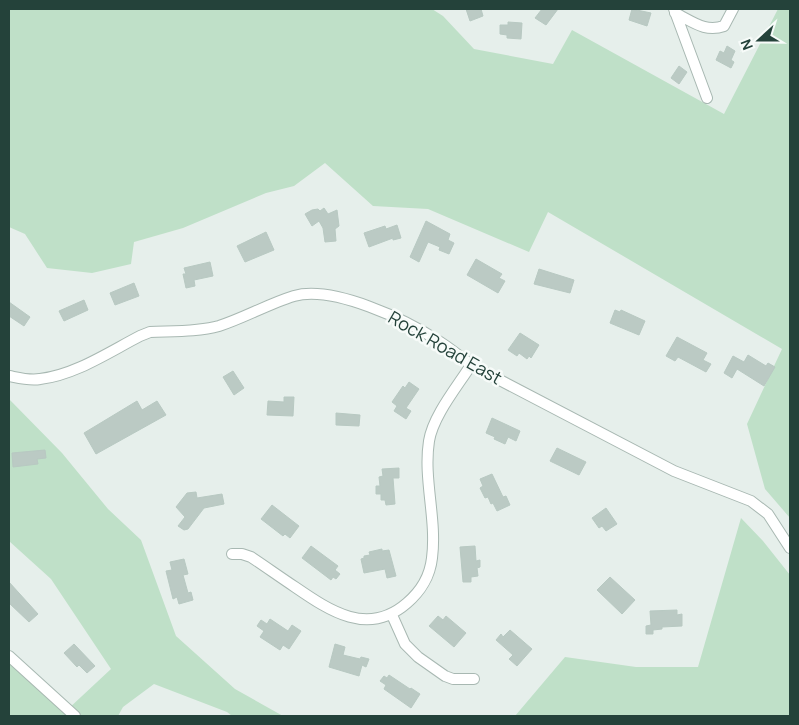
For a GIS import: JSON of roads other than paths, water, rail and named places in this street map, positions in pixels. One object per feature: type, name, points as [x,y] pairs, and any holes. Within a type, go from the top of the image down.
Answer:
[{"type":"street","points":[[674,11],[708,29],[724,26],[728,22],[733,9]]},
{"type":"street","points":[[674,11],[707,98]]},
{"type":"street","name":"Rock Road East","points":[[9,376],[39,380],[56,376],[77,369],[150,332],[217,326],[295,296],[313,294],[335,296],[378,310],[413,327],[440,342],[471,365],[674,471],[751,501],[768,514],[790,548]]},
{"type":"street","points":[[232,554],[242,554],[251,557],[320,605],[340,615],[364,619],[392,615],[405,605],[425,581],[430,569],[433,548],[429,440],[437,418],[471,365]]},
{"type":"street","points":[[392,615],[405,644],[418,657],[445,676],[474,679]]},
{"type":"street","points":[[9,656],[75,716]]}]
